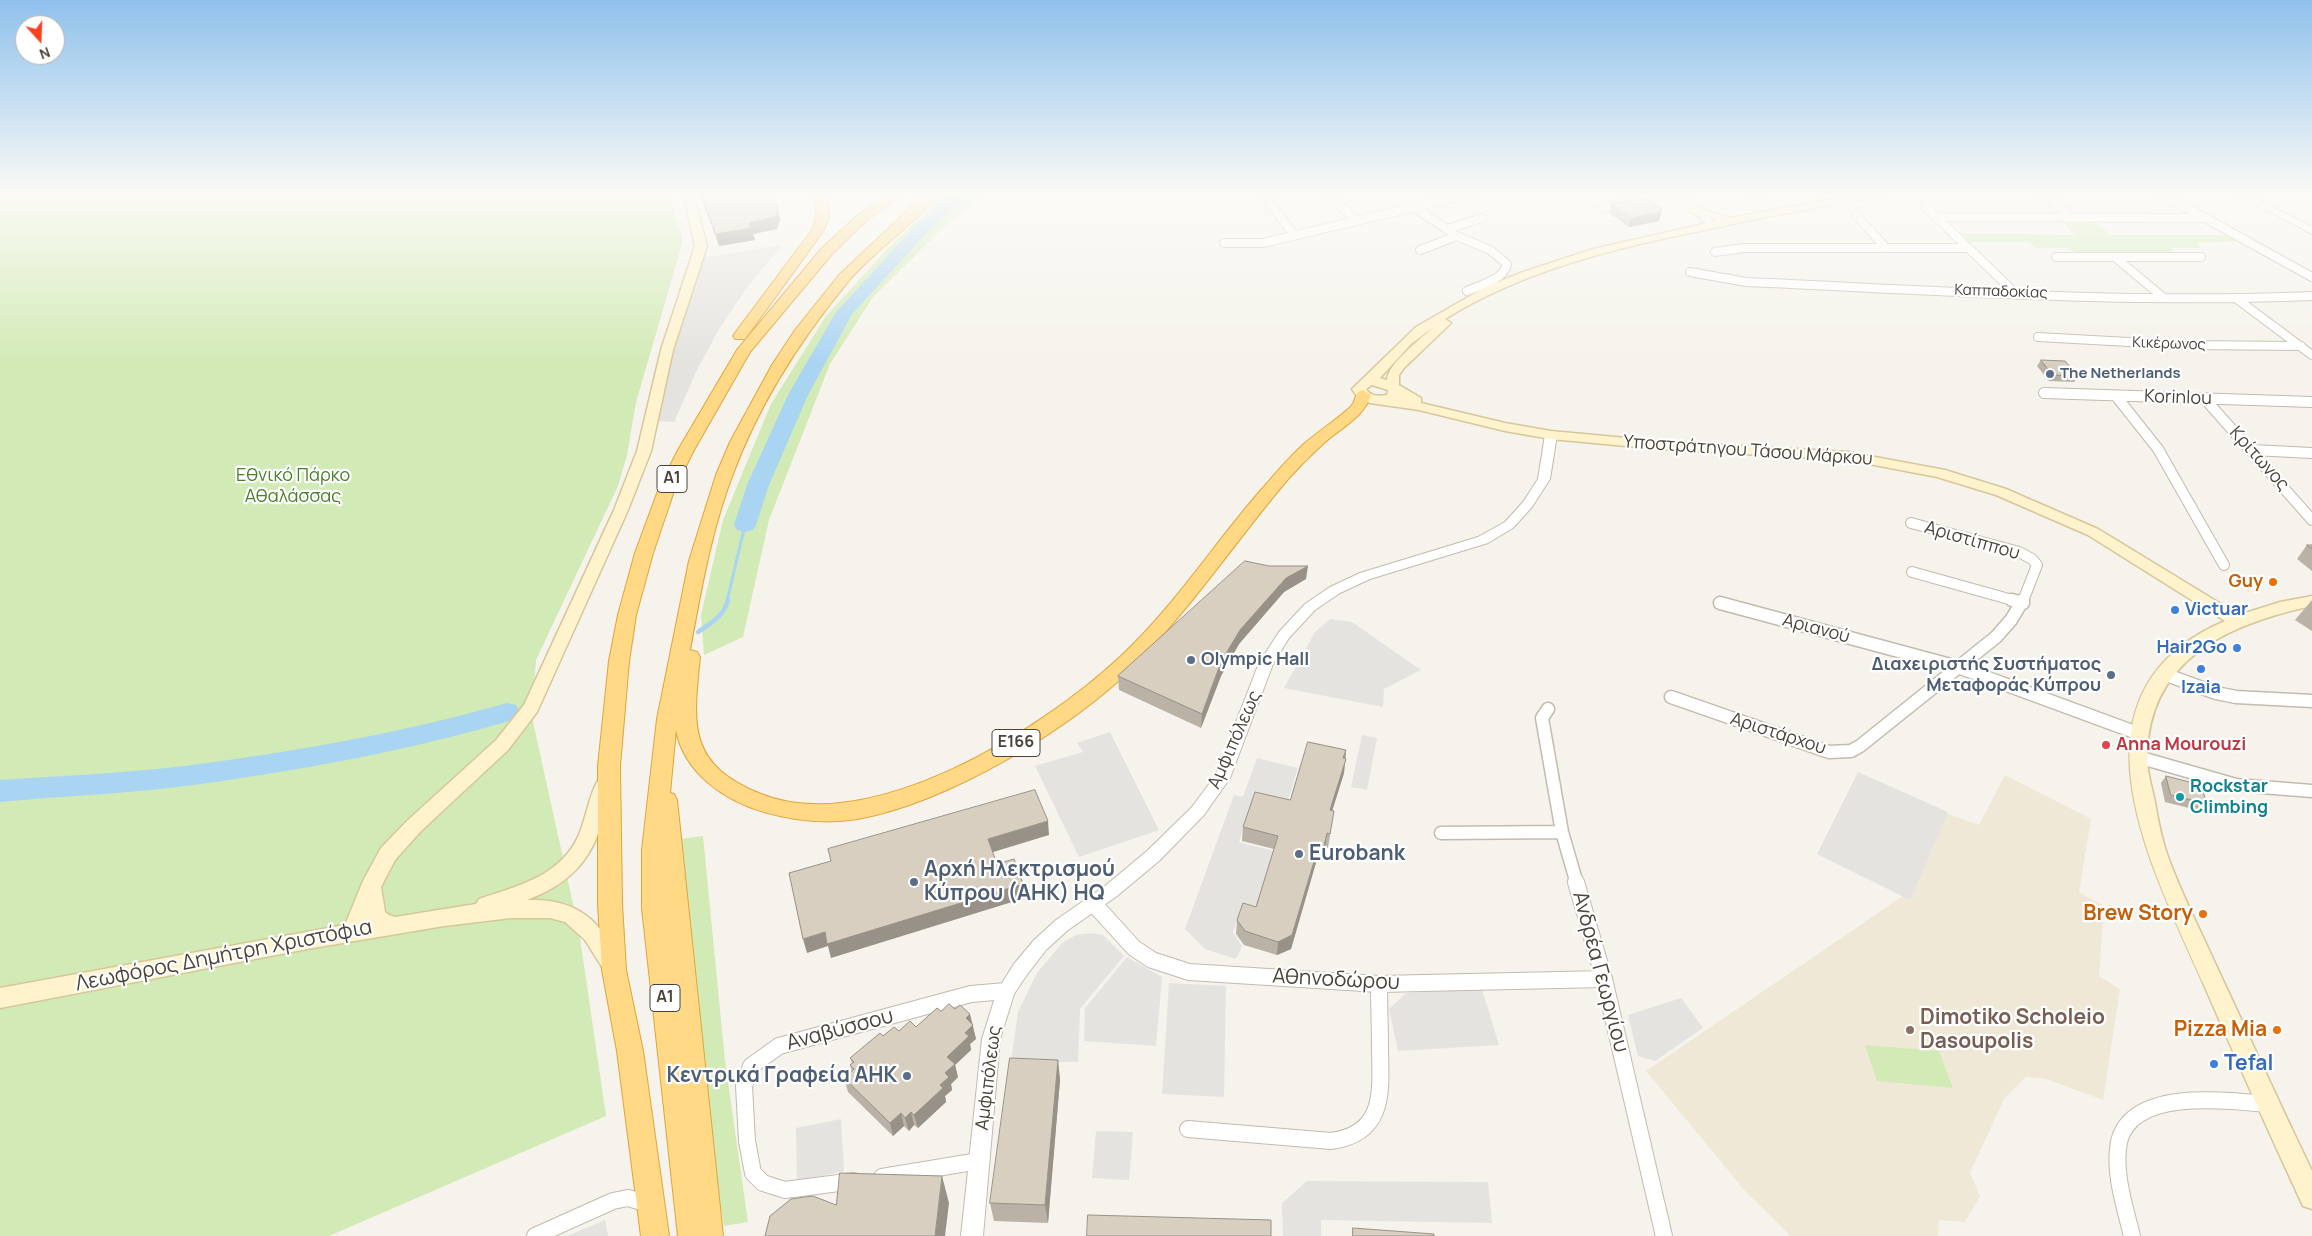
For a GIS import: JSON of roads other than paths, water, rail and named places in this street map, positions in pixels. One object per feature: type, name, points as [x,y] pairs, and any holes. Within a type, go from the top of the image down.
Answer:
[{"type":"highway","points":[[726,380],[734,347],[803,251]]},
{"type":"highway","name":"A1","points":[[655,1236],[630,1051],[614,970],[609,848],[609,766],[619,661],[627,615],[644,553],[667,488],[686,450],[726,380],[762,328],[826,251]]},
{"type":"highway","name":"A1","points":[[692,1236],[654,908],[653,850],[667,719],[698,561],[724,475],[738,442],[779,365],[800,333],[844,278],[873,251]]},
{"type":"highway","name":"E166","points":[[698,561],[685,724],[690,745],[698,760],[722,784],[737,793],[784,811],[837,814],[890,804],[941,783],[986,761],[1046,726],[1097,690],[1149,640],[1283,476],[1310,447],[1356,410],[1360,405],[1366,388]]},
{"type":"highway","points":[[662,759],[709,1236]]},
{"type":"main road","points":[[649,421],[648,405],[664,332],[690,251]]},
{"type":"main road","points":[[352,932],[380,867],[401,840],[502,745],[531,708],[631,486],[644,451],[649,421],[667,350],[699,251]]},
{"type":"main road","points":[[1366,388],[1419,331],[1467,296],[1485,292],[1534,270],[1595,251]]},
{"type":"main road","points":[[1382,400],[1394,395],[1393,375],[1400,365],[1467,296]]},
{"type":"main road","points":[[1366,388],[1383,382],[1394,388]]},
{"type":"main road","name":"Υποστράτηγου Τάσου Μάρκου","points":[[1366,388],[1382,400],[1551,435],[1658,445],[1848,456],[1940,473],[2019,500],[2093,532],[2236,620]]},
{"type":"main road","name":"Υποστράτηγου Τάσου Μάρκου","points":[[1394,388],[1437,410]]},
{"type":"main road","points":[[2312,601],[2272,608],[2236,620],[2208,634],[2184,652],[2164,674],[2149,701],[2140,734],[2138,757],[2152,837],[2170,884],[2266,1104],[2312,1197]]},
{"type":"main road","name":"Λεωφόρος Δημήτρη Χριστόφια","points":[[448,916],[536,889],[554,880],[571,865],[588,839],[609,766]]},
{"type":"main road","points":[[371,886],[377,919],[381,923],[396,925]]},
{"type":"main road","name":"Λεωφόρος Δημήτρη Χριστόφια","points":[[0,998],[352,932],[448,916],[523,909],[546,908],[563,911],[578,918],[593,933],[614,970]]},
{"type":"street","points":[[1467,296],[1500,276],[1506,270],[1506,264],[1503,259],[1491,251]]},
{"type":"street","points":[[1715,252],[1725,251]]},
{"type":"street","points":[[1971,251],[2014,292]]},
{"type":"street","points":[[2266,251],[2312,276]]},
{"type":"street","points":[[2056,257],[2201,257]]},
{"type":"street","points":[[2116,258],[2164,298]]},
{"type":"street","name":"Καππαδοκίας","points":[[1690,272],[1746,282],[2164,298],[2312,296]]},
{"type":"street","points":[[2237,298],[2312,355]]},
{"type":"street","name":"Κικέρωνος","points":[[2038,337],[2183,345],[2300,346]]},
{"type":"street","name":"Korinlou","points":[[2044,393],[2312,402]]},
{"type":"street","points":[[2116,396],[2158,449],[2224,565]]},
{"type":"street","name":"Κρίτωνος","points":[[2205,399],[2312,520]]},
{"type":"street","name":"Αμφιπόλεως","points":[[972,1236],[991,1040],[1006,991],[1040,945],[1062,925],[1161,849],[1198,811],[1215,789],[1238,741],[1266,663],[1284,635],[1310,607],[1334,590],[1365,576],[1483,540],[1508,525],[1528,504],[1544,479],[1551,435]]},
{"type":"street","points":[[2252,450],[2312,453]]},
{"type":"street","name":"Αριστίππου","points":[[1911,524],[2019,552],[2032,559]]},
{"type":"street","name":"Αριστάρχου","points":[[1671,697],[1829,752],[1851,751],[1860,746],[1958,668],[2013,620],[2023,603],[2037,565],[2032,559]]},
{"type":"street","points":[[1912,572],[2023,603]]},
{"type":"street","name":"Αριανού","points":[[1720,603],[1958,668],[2140,734]]},
{"type":"street","points":[[2164,674],[2216,693],[2236,697],[2312,700]]},
{"type":"street","name":"Ανδρέα Γεωργίου","points":[[1548,709],[1542,718],[1562,832],[1604,979],[1664,1236]]},
{"type":"street","points":[[2138,757],[2236,786],[2312,791]]},
{"type":"street","points":[[1441,833],[1562,832]]},
{"type":"street","name":"Αθηνοδώρου","points":[[1093,903],[1134,948],[1152,960],[1189,972],[1379,984],[1604,979]]},
{"type":"street","points":[[1188,1129],[1331,1141],[1343,1140],[1364,1130],[1377,1108],[1381,1092],[1379,984]]},
{"type":"street","name":"Αναβύσσου","points":[[980,1161],[785,1190],[762,1183],[753,1173],[751,1165],[747,1141],[744,1086],[751,1066],[779,1046],[971,994],[1006,991]]},
{"type":"street","points":[[2132,1236],[2118,1148],[2124,1128],[2146,1111],[2164,1103],[2184,1098],[2266,1104]]},
{"type":"street","points":[[535,1236],[613,1201],[628,1198],[651,1205]]},
{"type":"waterway","points":[[745,525],[758,485],[798,395],[845,312],[901,251]]},
{"type":"waterway","points":[[727,601],[745,525]]},
{"type":"waterway","points":[[698,632],[720,615],[728,600]]},
{"type":"waterway","points":[[0,791],[184,776],[305,757],[450,729],[507,712]]},
{"type":"place","name":"The Netherlands","points":[[2050,374]]},
{"type":"place","name":"Guy","points":[[2273,582]]},
{"type":"place","name":"Victuar","points":[[2175,610]]},
{"type":"place","name":"Hair2Go","points":[[2237,648]]},
{"type":"place","name":"Olympic Hall","points":[[1191,660]]},
{"type":"place","name":"Izaia","points":[[2201,669]]},
{"type":"place","name":"Διαχειριστής Συστήματος Μεταφοράς Κύπρου","points":[[2111,675]]},
{"type":"place","name":"Anna Mourouzi","points":[[2106,745]]},
{"type":"place","name":"Rockstar Climbing","points":[[2180,797]]},
{"type":"place","name":"Eurobank","points":[[1299,854]]},
{"type":"place","name":"Αρχή Ηλεκτρισμού Κύπρου (ΑΗΚ) HQ","points":[[914,882]]},
{"type":"place","name":"Brew Story","points":[[2203,914]]},
{"type":"place","name":"Dimotiko Scholeio Dasoupolis","points":[[1910,1030]]},
{"type":"place","name":"Pizza Mia","points":[[2277,1030]]},
{"type":"place","name":"Tefal","points":[[2214,1064]]},
{"type":"place","name":"Κεντρικά Γραφεία ΑΗΚ","points":[[907,1076]]},
{"type":"park label","name":"Εθνικό Πάρκο Αθαλάσσας","points":[[293,486]]}]
